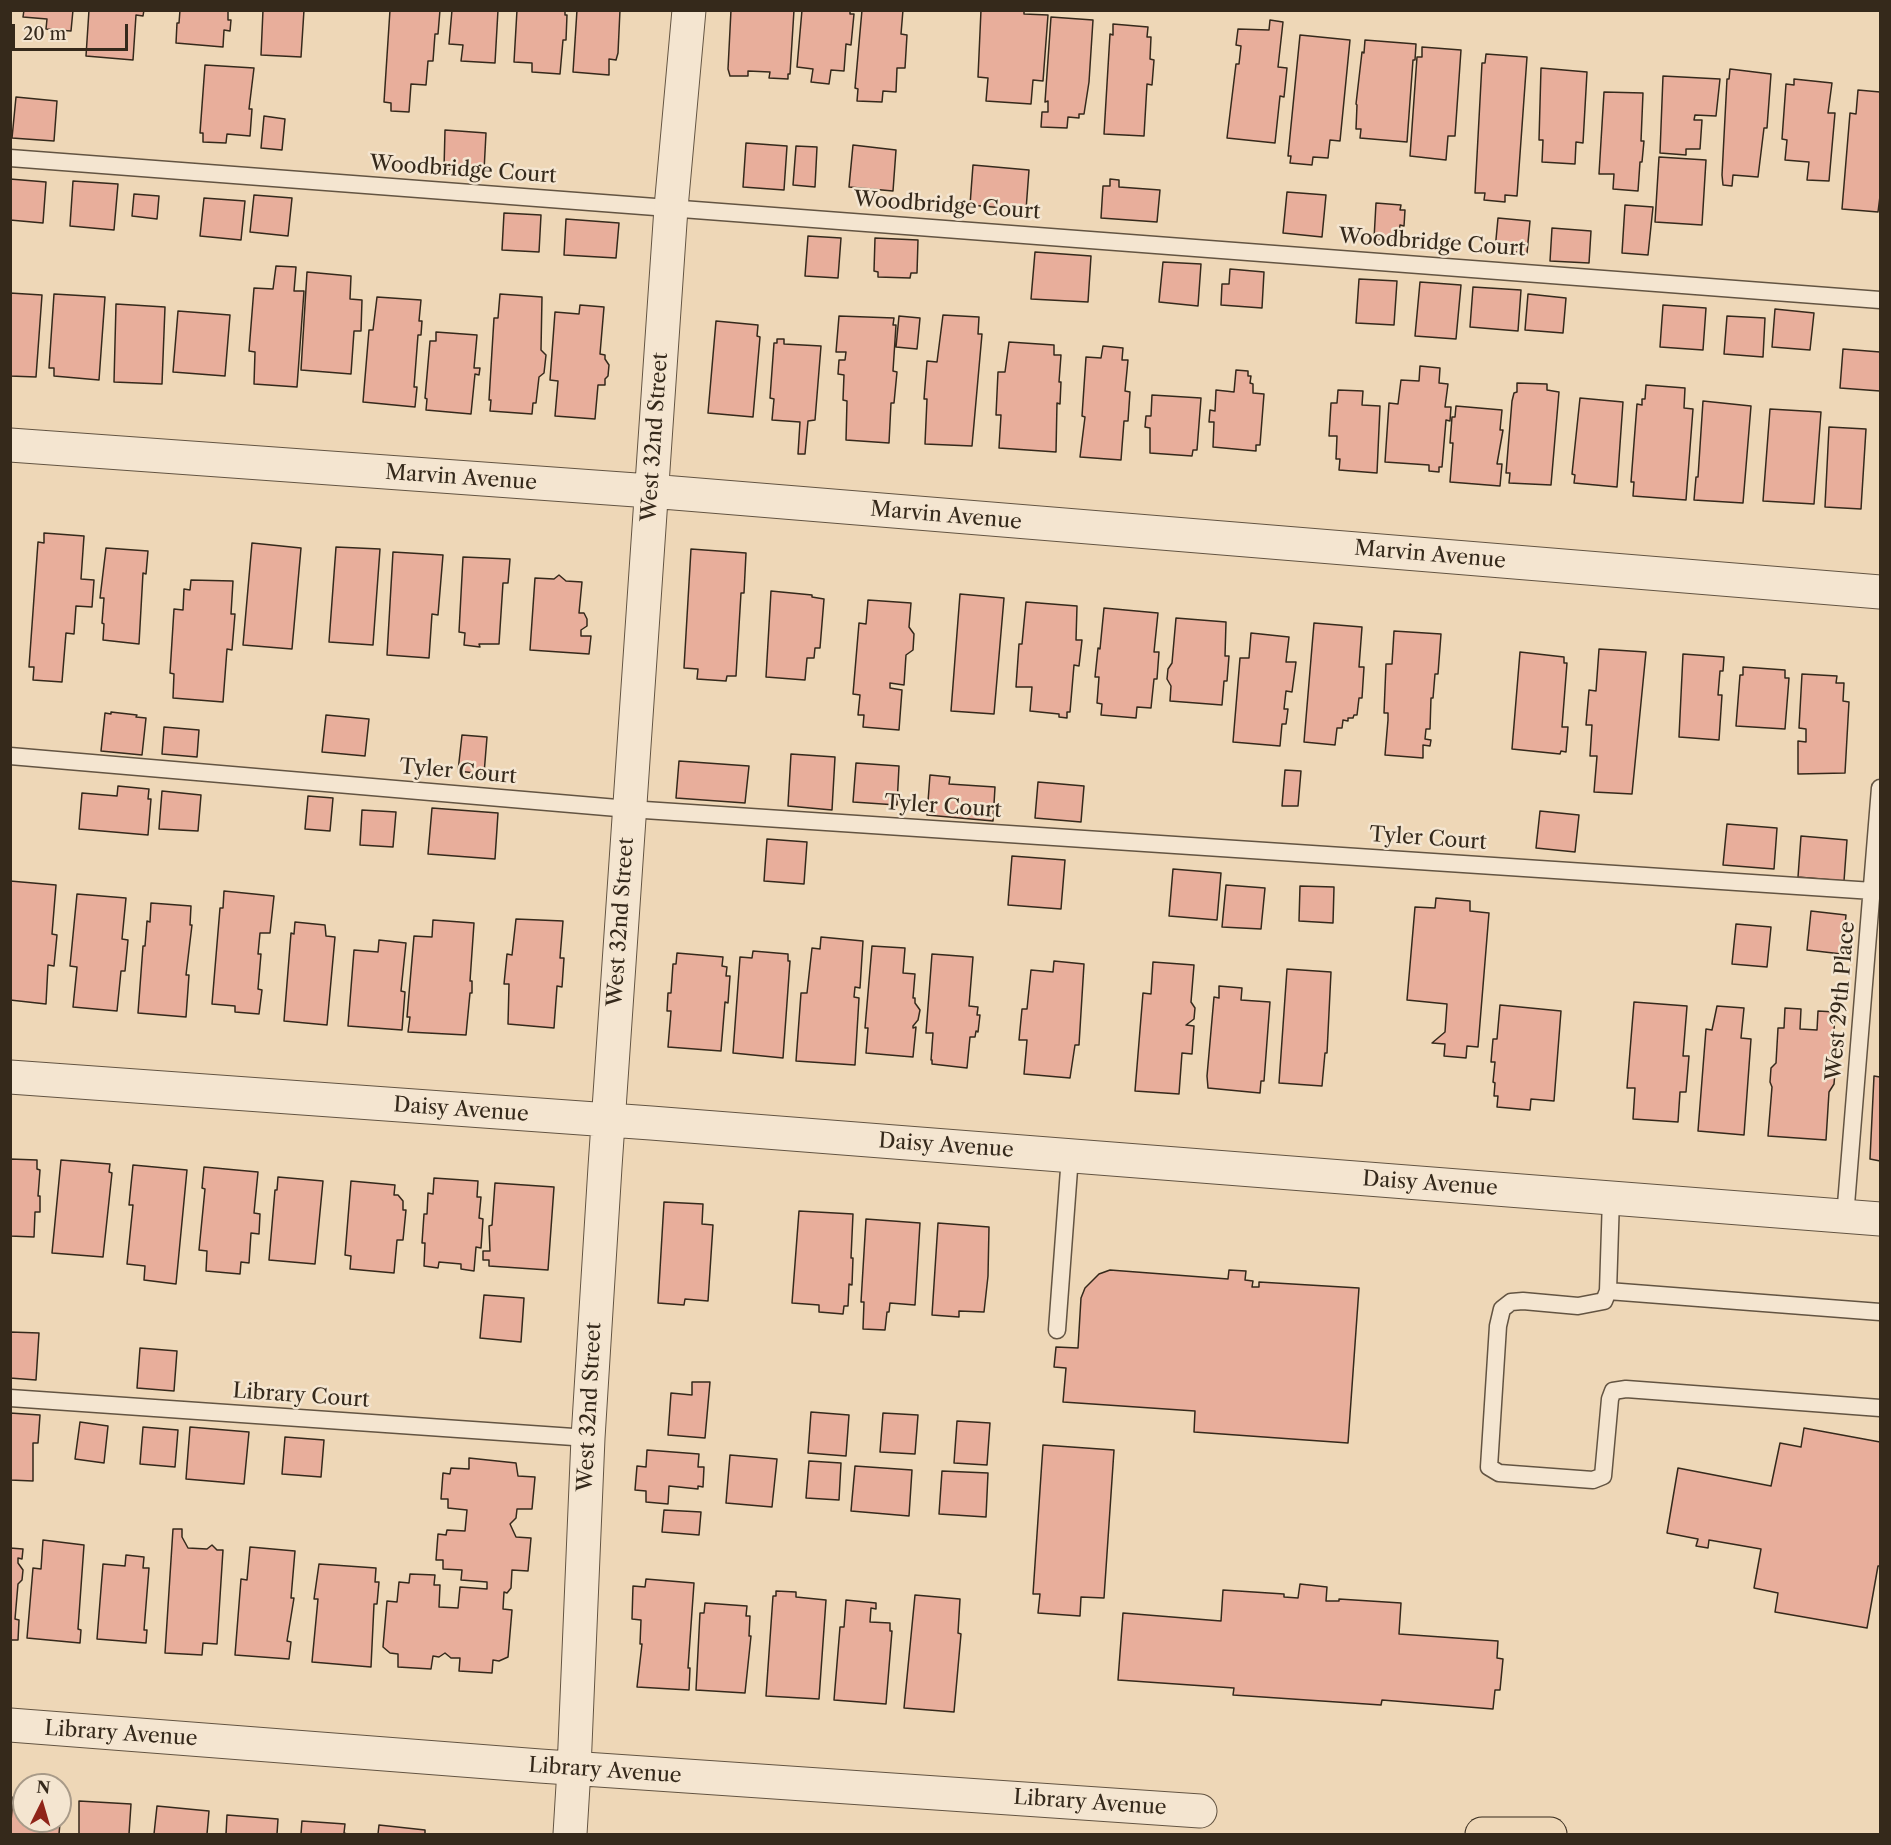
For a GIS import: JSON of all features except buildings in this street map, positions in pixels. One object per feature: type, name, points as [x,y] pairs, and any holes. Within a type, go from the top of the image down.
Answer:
[{"type":"highway","points":[[1482,1834],[1550,1834]]},
{"type":"street","name":"West 32nd Street","points":[[570,1834],[588,1438],[608,1120],[650,491],[688,10]]},
{"type":"street","name":"Marvin Avenue","points":[[10,445],[650,491],[1881,592]]},
{"type":"street","name":"Daisy Avenue","points":[[10,1077],[608,1120],[1881,1220]]},
{"type":"street","name":"Library Avenue","points":[[10,1725],[574,1769],[1200,1810]]},
{"type":"lane","name":"Woodbridge Court","points":[[10,158],[1881,300]]},
{"type":"lane","name":"Tyler Court","points":[[10,756],[629,809],[1873,891]]},
{"type":"lane","name":"West 29th Place","points":[[1845,1217],[1881,788]]},
{"type":"lane","points":[[1057,1330],[1070,1156]]},
{"type":"lane","points":[[1606,1296],[1611,1198]]},
{"type":"lane","points":[[1881,1312],[1606,1296],[1578,1305],[1511,1302],[1502,1309],[1498,1326],[1489,1467],[1499,1473],[1511,1474],[1593,1480],[1603,1476],[1610,1399],[1613,1392],[1626,1389],[1881,1408]]},
{"type":"lane","name":"Library Court","points":[[10,1398],[588,1438]]}]
